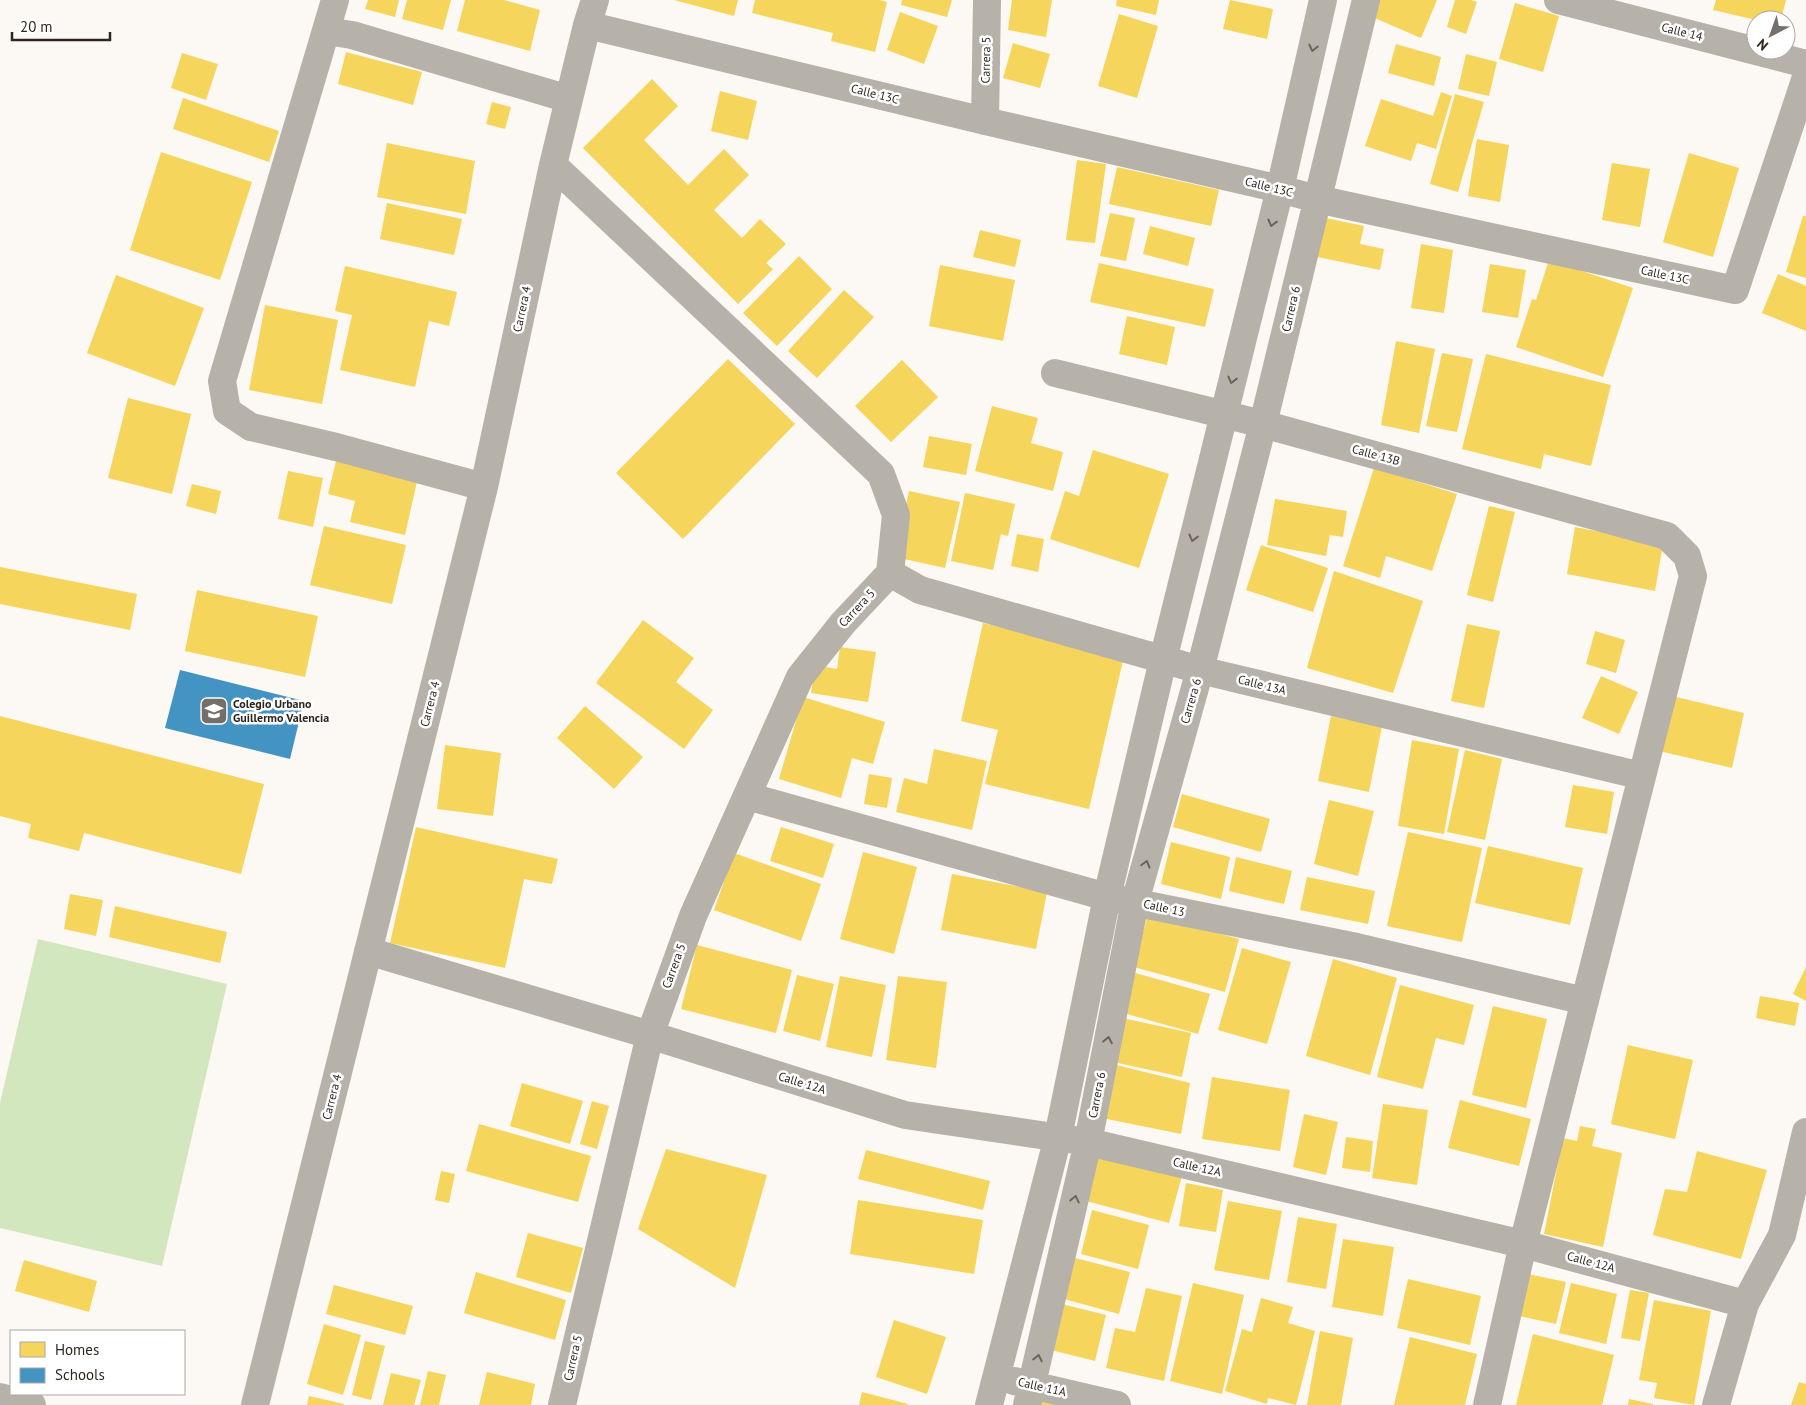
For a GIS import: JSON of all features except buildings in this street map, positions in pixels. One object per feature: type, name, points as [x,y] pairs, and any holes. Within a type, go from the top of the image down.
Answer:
[{"type":"street","points":[[335,0],[222,381],[227,411],[251,427],[336,447],[484,487]]},
{"type":"street","name":"Carrera 5","points":[[985,121],[987,0]]},
{"type":"street","points":[[989,1405],[1058,1137],[1107,896],[1163,660],[1280,189],[1323,0]]},
{"type":"street","name":"Carrera 6","points":[[1030,1395],[1088,1142],[1135,902],[1200,670],[1263,424],[1316,199],[1366,0]]},
{"type":"street","name":"Calle 14","points":[[1558,0],[1593,5],[1806,64]]},
{"type":"street","name":"Calle 13C","points":[[591,12],[985,121],[1316,199],[1736,290],[1806,77]]},
{"type":"street","name":"Carrera 4","points":[[255,1405],[484,487],[554,165],[591,12]]},
{"type":"street","points":[[326,31],[352,35],[569,99]]},
{"type":"street","points":[[554,165],[882,474],[896,515],[890,573]]},
{"type":"street","name":"Calle 13B","points":[[1055,372],[1263,424],[1667,536],[1688,556],[1693,576],[1642,776]]},
{"type":"street","name":"Carrera 5","points":[[562,1405],[650,1035],[693,916],[800,677],[843,623],[890,573]]},
{"type":"street","name":"Calle 13A","points":[[890,573],[920,590],[1200,670],[1642,776]]},
{"type":"street","points":[[1487,1405],[1523,1244],[1642,776]]},
{"type":"street","name":"Calle 13","points":[[747,796],[1107,896],[1357,947],[1585,1001]]},
{"type":"street","name":"Calle 12A","points":[[368,951],[650,1035],[905,1116],[1088,1142],[1523,1244],[1745,1304]]},
{"type":"street","points":[[1716,1405],[1745,1304],[1782,1235],[1806,1132]]},
{"type":"street","name":"Calle 11A","points":[[996,1378],[1030,1395],[1117,1405]]},
{"type":"street","points":[[0,1397],[32,1405]]},
{"type":"green space","points":[[38,939],[227,984],[162,1266],[0,1228],[0,1103]]},
{"type":"place","name":"Colegio Urbano Guillermo Valencia","points":[[214,711]]}]
